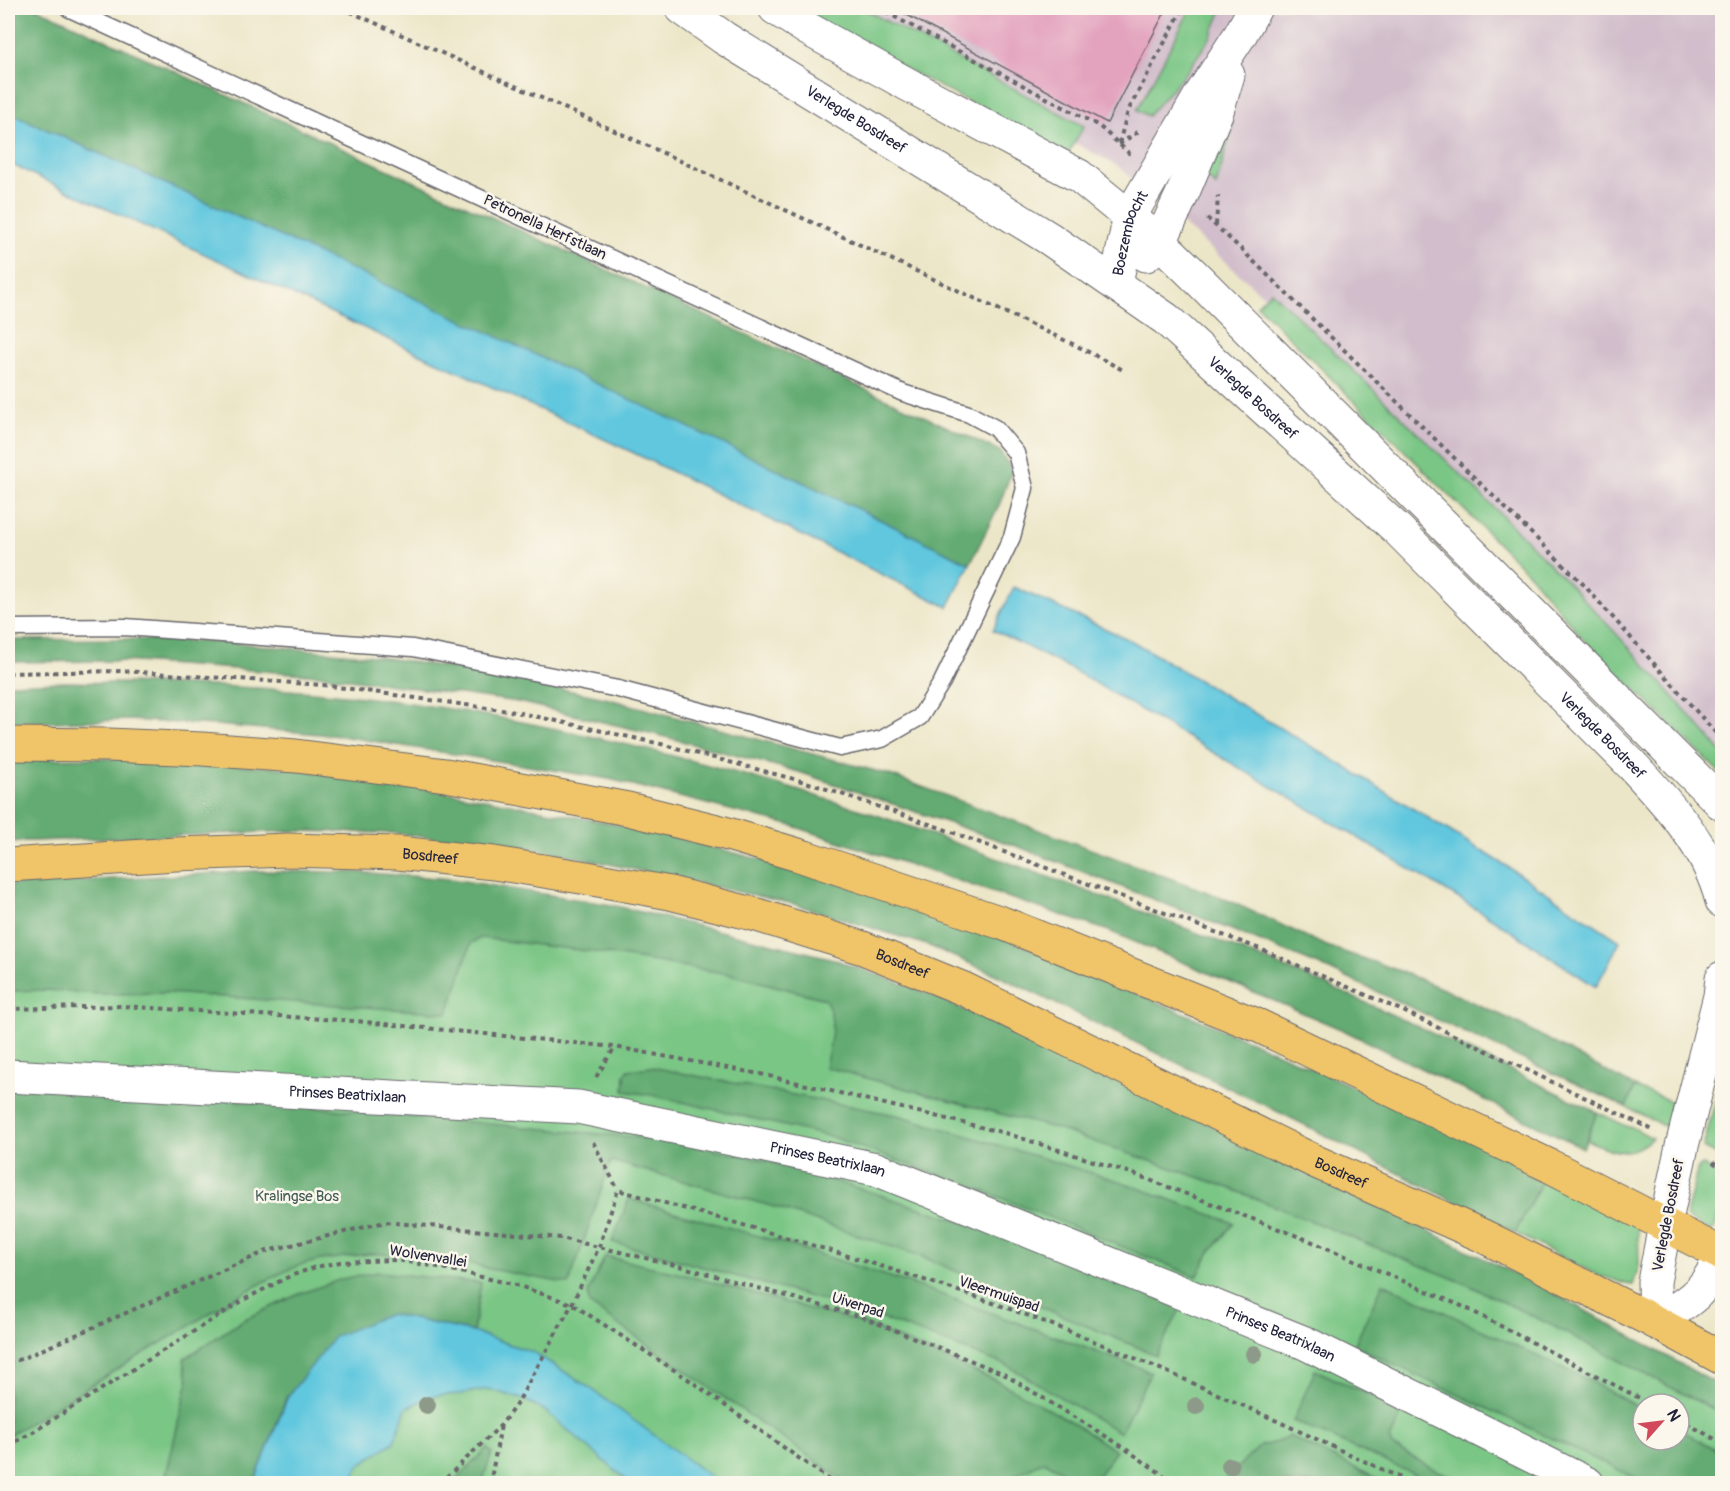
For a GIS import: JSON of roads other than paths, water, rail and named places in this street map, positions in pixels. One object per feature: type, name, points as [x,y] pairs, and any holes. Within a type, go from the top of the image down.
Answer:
[{"type":"highway","points":[[8,744],[202,749],[350,762],[446,775],[616,807],[721,832],[904,889],[1002,923],[1259,1026],[1550,1166],[1722,1254]]},
{"type":"highway","name":"Bosdreef","points":[[8,865],[176,854],[288,850],[398,853],[494,863],[587,878],[670,893],[756,915],[863,948],[964,989],[1314,1161],[1481,1235],[1656,1322],[1722,1358]]},
{"type":"street","name":"Verlegde Bosdreef","points":[[682,8],[724,38],[1050,239],[1166,319],[1396,529],[1632,765],[1666,802],[1702,850],[1722,901]]},
{"type":"street","points":[[775,8],[808,29],[1079,176],[1130,216],[1160,242],[1722,804]]},
{"type":"street","name":"Boezembocht","points":[[1116,283],[1130,216],[1200,96],[1248,21]]},
{"type":"street","name":"Boezembocht","points":[[1116,283],[1160,242],[1217,111],[1248,21]]},
{"type":"street","name":"Verlegde Bosdreef","points":[[1656,1322],[1654,1282],[1665,1224],[1720,996],[1722,978]]},
{"type":"street","name":"Prinses Beatrixlaan","points":[[8,1076],[578,1107],[876,1169],[1305,1343],[1588,1484]]},
{"type":"street","points":[[1656,1322],[1701,1291],[1712,1278],[1722,1254]]},
{"type":"lane","name":"Petronella Herfstlaan","points":[[8,628],[125,627],[413,648],[618,689],[840,748],[882,739],[920,717],[942,682],[1012,537],[1025,488],[1016,453],[995,428],[969,414],[903,393],[68,8]]},
{"type":"water","points":[[8,112],[491,334],[970,564],[948,607],[634,453],[8,163]]},
{"type":"water","points":[[1014,587],[1132,641],[1314,748],[1505,865],[1620,941],[1596,987],[1491,918],[1350,833],[1073,670],[993,630]]},
{"type":"water","points":[[390,1314],[473,1332],[535,1353],[590,1388],[719,1483],[630,1483],[544,1410],[525,1400],[488,1389],[431,1396],[406,1408],[394,1442],[359,1465],[351,1483],[254,1483],[288,1396],[335,1336]]},
{"type":"park label","name":"Kralingse Bos","points":[[297,1196]]}]
